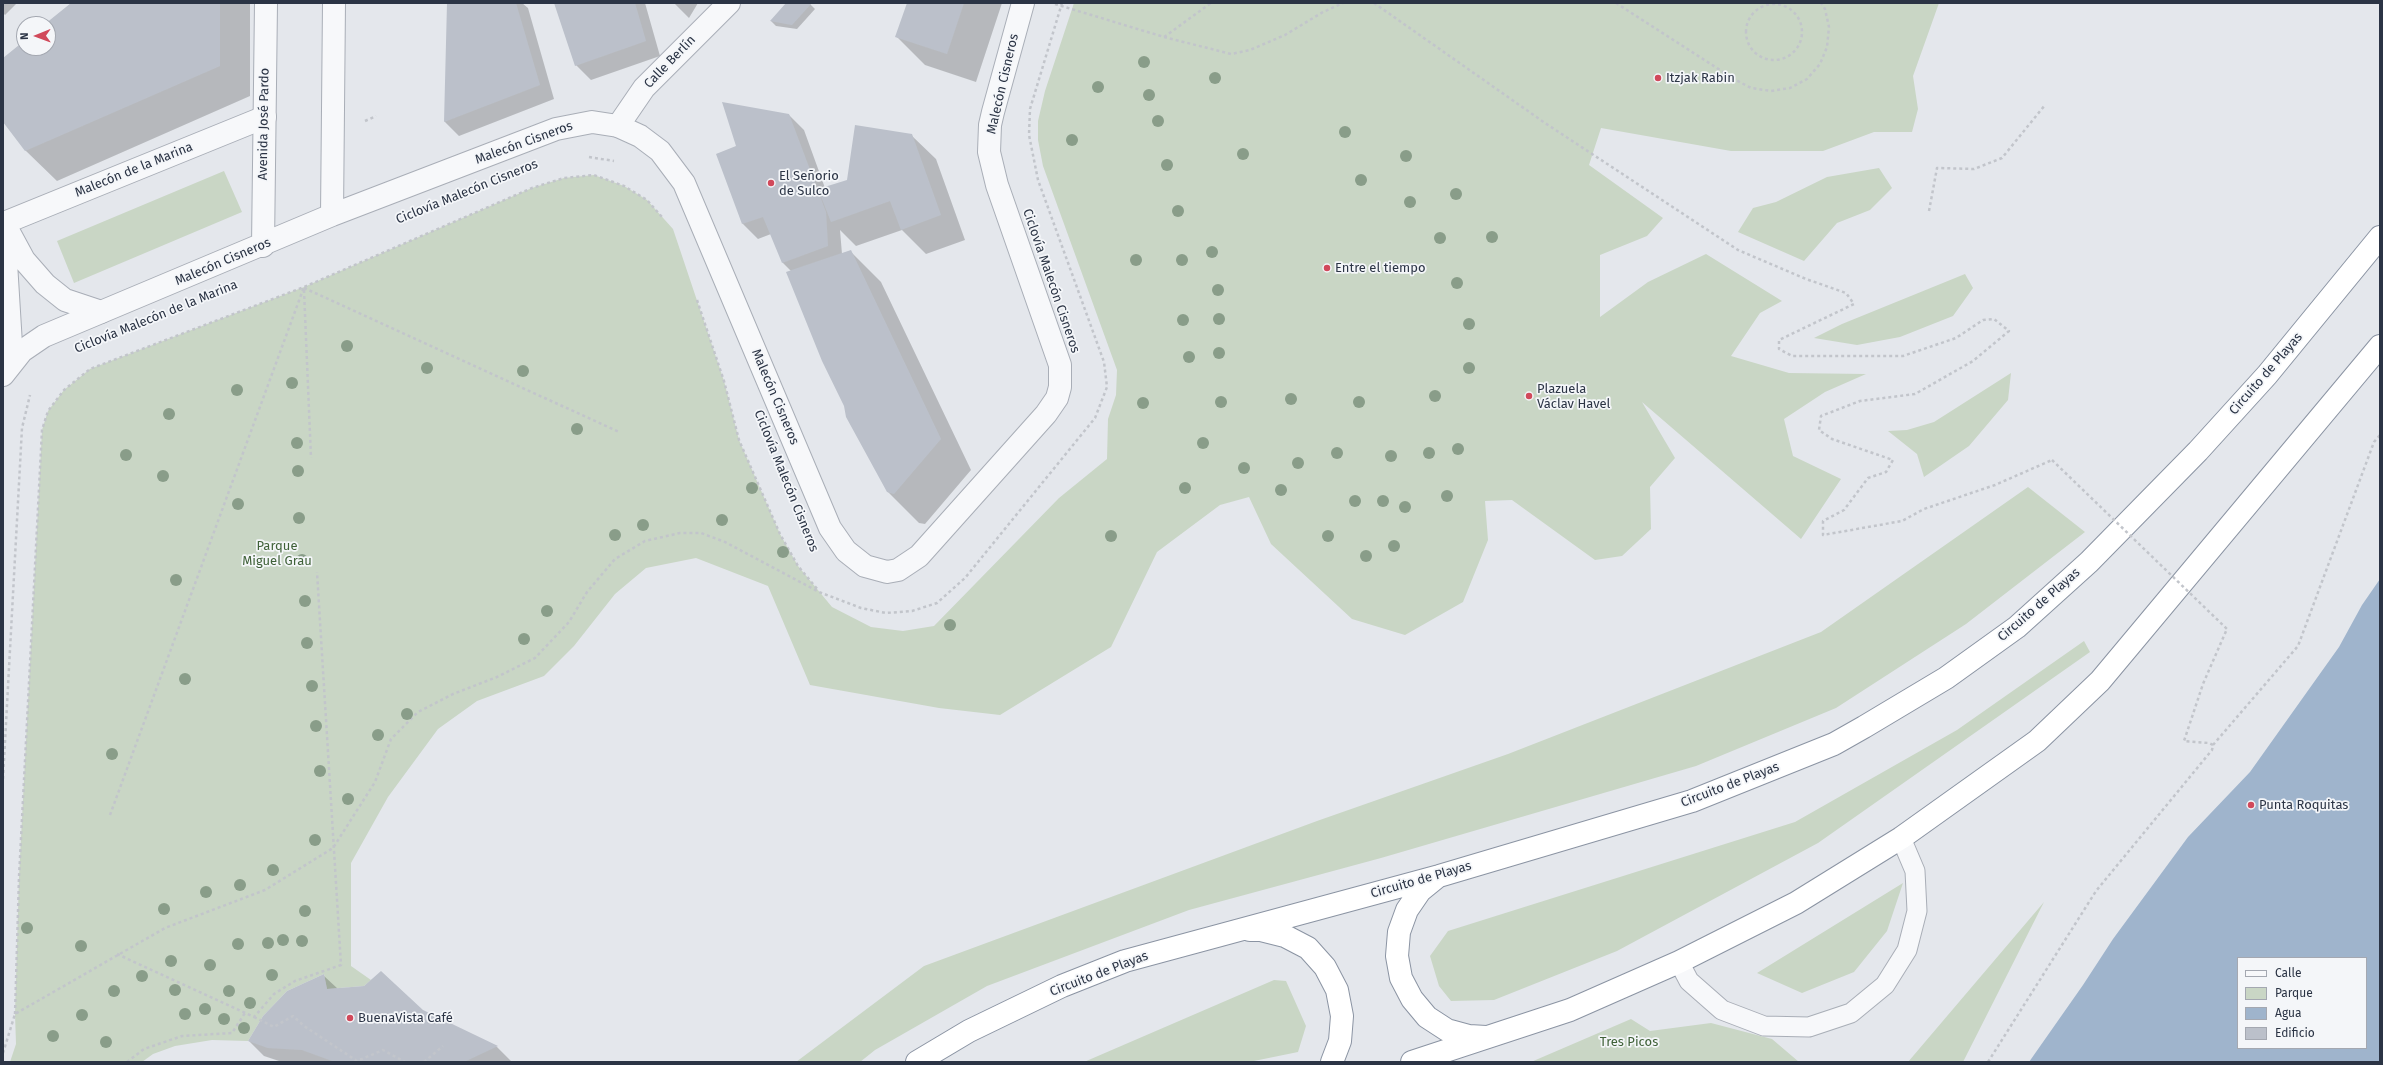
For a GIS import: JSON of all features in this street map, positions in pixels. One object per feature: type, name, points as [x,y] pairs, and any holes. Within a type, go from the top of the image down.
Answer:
[{"type":"highway","name":"Circuito de Playas","points":[[917,1062],[969,1031],[1062,986],[1125,961],[1438,876],[1692,802],[1834,744],[1946,678],[2017,627],[2089,562],[2198,451],[2267,375],[2380,237]]},
{"type":"highway","points":[[1412,1062],[1492,1037],[1570,1010],[1679,962],[1796,903],[1901,838],[2037,741],[2100,680],[2380,346]]},
{"type":"highway","points":[[1438,876],[1420,891],[1407,910],[1399,932],[1397,956],[1401,978],[1412,999],[1427,1017],[1447,1030],[1469,1036],[1492,1037]]},
{"type":"highway","points":[[1234,931],[1260,930],[1285,936],[1308,948],[1325,967],[1337,990],[1342,1016],[1340,1041],[1332,1062]]},
{"type":"street","name":"Avenida José Pardo","points":[[263,246],[266,3]]},
{"type":"street","points":[[332,215],[334,3]]},
{"type":"street","name":"Calle Berlín","points":[[618,126],[644,88],[729,3]]},
{"type":"street","name":"Malecón Cisneros","points":[[101,312],[263,246],[332,215],[556,129],[592,122],[618,126],[640,136],[660,151],[684,183],[830,528],[846,551],[865,566],[887,572],[898,570],[919,556],[1041,420],[1052,407],[1060,387],[1060,365],[997,185],[989,152],[990,125],[1023,3]]},
{"type":"street","name":"Malecón de la Marina","points":[[4,223],[265,117]]},
{"type":"street","points":[[4,223],[24,260],[45,284],[65,300],[101,312]]},
{"type":"street","points":[[4,223],[8,368]]},
{"type":"street","points":[[8,368],[22,351],[38,339],[101,312]]},
{"type":"lane","points":[[1679,962],[1689,981],[1722,1010],[1764,1026],[1809,1027],[1850,1013],[1885,985],[1907,950],[1917,911],[1914,870],[1901,838]]},
{"type":"path","points":[[1052,3],[1061,4],[1164,37],[1231,54],[1250,50],[1284,35],[1323,12],[1343,3]]},
{"type":"path","points":[[1164,37],[1211,3]]},
{"type":"path","points":[[1374,3],[1545,123],[1738,250],[1806,279],[1846,293],[1854,304],[1779,340],[1779,349],[1792,356],[1903,356],[1956,338],[1983,320],[1994,319],[2009,331],[1973,361],[1915,394],[1860,401],[1821,416],[1819,430],[1832,439],[1893,460],[1886,472],[1868,478],[1844,510],[1823,521],[1823,535],[1902,521],[1924,509],[1995,485],[2052,460],[2227,629],[2203,684],[2184,741],[2213,745]]},
{"type":"path","points":[[1616,3],[1734,79],[1751,88],[1770,91],[1790,88],[1807,79],[1820,64],[1827,47],[1829,28],[1825,9],[1821,3]]},
{"type":"path","points":[[1779,3],[1788,6],[1801,20],[1803,30],[1802,40],[1790,56],[1782,60],[1771,61],[1755,53],[1749,45],[1746,28],[1754,11],[1761,4],[1779,3]]},
{"type":"path","points":[[15,1014],[116,954],[165,928],[265,890],[332,848],[375,782],[391,739],[418,712],[452,694],[497,677],[535,658],[569,622],[588,592],[615,559],[645,541],[680,533],[702,533],[725,542],[820,592],[861,608],[886,613],[912,611],[937,603],[965,578],[1095,418],[1107,387],[1104,362],[1038,180],[1029,135],[1030,109],[1061,4]]},
{"type":"path","points":[[1929,211],[1937,168],[1974,169],[2002,158],[2045,105]]},
{"type":"path","points":[[582,157],[619,162]]},
{"type":"path","points":[[3,1053],[15,1014],[19,877],[42,430],[48,411],[64,390],[90,369],[304,287],[532,188],[564,178],[594,175],[624,186],[647,200],[667,223]]},
{"type":"path","points":[[304,287],[619,432]]},
{"type":"path","points":[[304,287],[311,458]]},
{"type":"path","points":[[110,815],[304,287]]},
{"type":"path","points":[[695,294],[724,381],[742,446],[780,534],[798,566],[820,592]]},
{"type":"path","points":[[3,779],[22,428],[28,400],[33,388]]},
{"type":"path","points":[[1988,1062],[2096,891],[2212,750],[2213,745],[2298,646],[2374,442],[2380,435]]},
{"type":"path","points":[[254,1017],[274,994],[295,981],[341,965],[332,848],[318,572]]},
{"type":"path","points":[[116,954],[274,1027],[293,1016],[304,1026],[357,1060],[383,1050],[405,1062]]},
{"type":"path","points":[[127,1062],[144,1049],[182,1036],[232,1033],[245,1014]]},
{"type":"path","points":[[424,1062],[443,1046]]},
{"type":"green space","name":"Parque Miguel Grau","points":[[1074,3],[1939,3],[1913,76],[1918,109],[1912,132],[1874,132],[1823,151],[1731,151],[1601,128],[1589,165],[1663,218],[1647,236],[1600,255],[1600,317],[1648,282],[1706,254],[1782,301],[1760,313],[1731,356],[1789,373],[1866,374],[1825,392],[1784,419],[1793,456],[1841,479],[1801,539],[1642,402],[1675,458],[1650,487],[1651,529],[1622,556],[1595,560],[1512,500],[1485,501],[1488,540],[1463,602],[1405,635],[1352,619],[1271,544],[1249,497],[1220,505],[1157,552],[1111,647],[1000,715],[939,708],[810,685],[768,586],[696,558],[646,568],[615,594],[574,646],[544,676],[477,701],[438,729],[388,797],[351,863],[351,966],[371,980],[364,986],[327,989],[324,974],[287,991],[263,1016],[248,1041],[212,1040],[175,1046],[153,1054],[142,1062],[10,1062],[16,1044],[15,1014],[19,877],[42,430],[48,411],[64,390],[90,369],[304,287],[532,188],[564,178],[594,175],[624,186],[647,200],[673,229],[724,381],[739,440],[780,534],[798,566],[832,607],[871,627],[903,631],[934,626],[1059,498],[1107,459],[1108,419],[1116,395],[1117,370],[1043,166],[1038,140],[1038,121],[1045,91]]},
{"type":"green space","points":[[1879,168],[1892,188],[1870,210],[1837,223],[1804,261],[1738,232],[1753,208],[1776,202],[1827,177]]},
{"type":"green space","points":[[224,171],[242,212],[74,283],[57,241]]},
{"type":"green space","points":[[1965,274],[1973,288],[1953,316],[1900,337],[1857,345],[1814,338],[1842,324]]},
{"type":"green space","points":[[2011,373],[2008,400],[1969,446],[1924,477],[1917,454],[1888,431],[1907,430],[1934,422]]},
{"type":"green space","points":[[2028,487],[2085,532],[1966,624],[1836,708],[1696,766],[1381,858],[1189,910],[987,986],[875,1050],[860,1062],[796,1062],[924,966],[1317,821],[1508,754],[1821,632]]},
{"type":"green space","points":[[2084,641],[2090,652],[1818,843],[1617,951],[1494,1000],[1451,1001],[1439,986],[1430,956],[1448,931],[1795,822],[1957,730]]},
{"type":"green space","points":[[1903,883],[1887,931],[1854,972],[1802,993],[1757,973]]},
{"type":"green space","points":[[2044,902],[1963,1062],[1908,1062]]},
{"type":"green space","points":[[1274,980],[1286,981],[1306,1026],[1298,1052],[1249,1062],[1084,1062]]},
{"type":"green space","name":"Tres Picos","points":[[1631,1019],[1650,1031],[1711,1023],[1772,1039],[1799,1062],[1531,1062]]},
{"type":"water","points":[[2380,579],[2380,1062],[2029,1062],[2113,939],[2188,837],[2250,772],[2339,647],[2362,605]]},
{"type":"building","points":[[71,3],[220,3],[220,66],[25,151],[3,122],[3,58],[16,47],[16,56],[56,56],[55,16]]},
{"type":"building","points":[[447,3],[516,3],[540,85],[444,122]]},
{"type":"building","points":[[554,3],[635,3],[646,41],[575,66]]},
{"type":"building","points":[[786,3],[811,4],[792,25],[770,21]]},
{"type":"building","points":[[907,3],[964,3],[947,54],[895,37]]},
{"type":"building","name":"El Señorio de Sulco","points":[[722,102],[789,114],[826,212],[828,246],[782,263],[763,217],[742,224],[716,154],[736,146]]},
{"type":"building","points":[[855,125],[912,134],[941,215],[901,230],[890,201],[831,222],[818,189],[847,180]]},
{"type":"building","points":[[851,250],[941,439],[894,494],[887,492],[846,417],[844,406],[822,361],[786,272]]},
{"type":"building","name":"BuenaVista Café","points":[[381,971],[423,1010],[498,1046],[464,1062],[335,1062],[302,1050],[268,1048],[248,1041],[263,1016],[287,991],[324,974],[327,989],[364,986]]},
{"type":"place","name":"Itzjak Rabin","points":[[1658,78]]},
{"type":"place","name":"El Señorio de Sulco","points":[[771,183]]},
{"type":"place","name":"Entre el tiempo","points":[[1327,268]]},
{"type":"place","name":"Plazuela Václav Havel","points":[[1529,396]]},
{"type":"place","name":"Punta Roquitas","points":[[2251,805]]},
{"type":"place","name":"BuenaVista Café","points":[[350,1018]]}]
